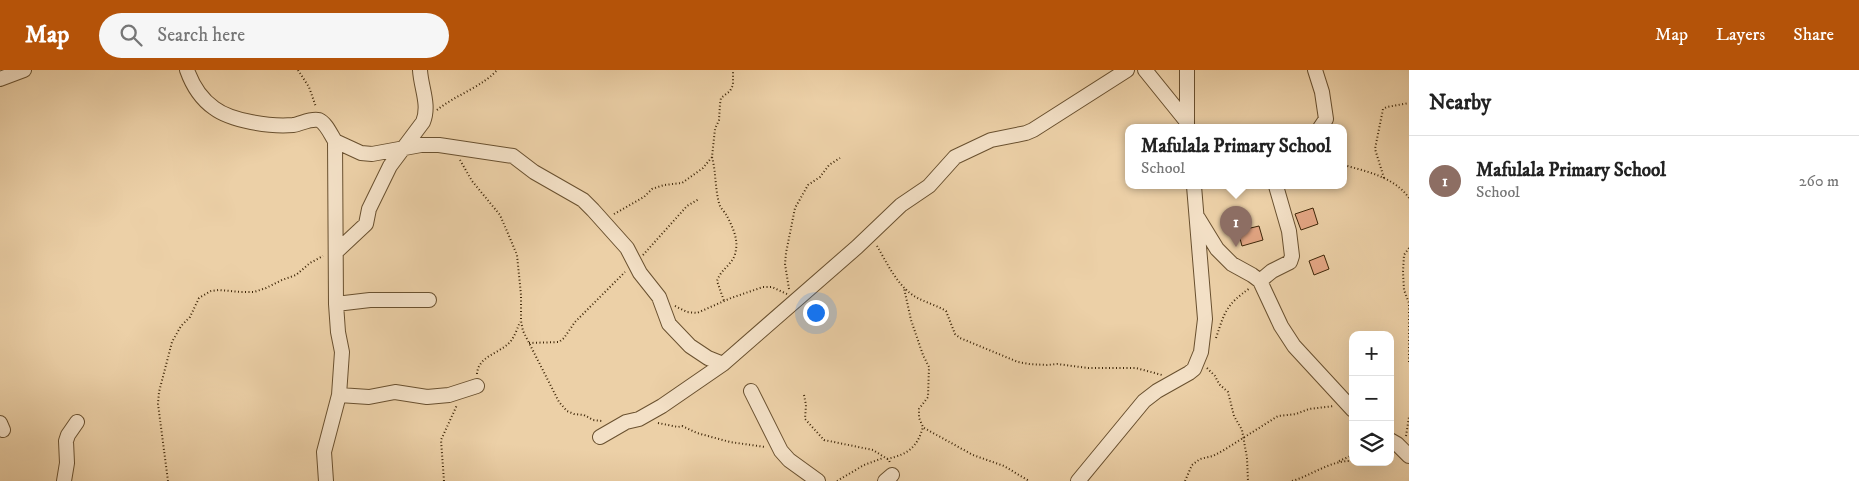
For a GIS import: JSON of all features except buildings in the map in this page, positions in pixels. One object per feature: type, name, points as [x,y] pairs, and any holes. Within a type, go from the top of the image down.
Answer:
[{"type":"street","points":[[0,78],[24,70]]},
{"type":"street","points":[[187,70],[197,90],[213,108],[225,114],[277,126],[295,125],[318,120],[323,122],[335,141],[336,304],[342,352],[339,394],[324,452],[326,481]]},
{"type":"street","points":[[336,250],[366,224],[369,209],[390,166],[420,126],[425,116],[426,110],[420,70]]},
{"type":"street","points":[[600,437],[626,422],[639,419],[670,401],[723,364],[871,234],[901,205],[935,180],[955,157],[991,140],[1033,130],[1127,70]]},
{"type":"street","points":[[1145,70],[1186,124]]},
{"type":"street","points":[[1187,70],[1187,124]]},
{"type":"street","points":[[1315,70],[1322,92],[1326,119],[1323,124]]},
{"type":"street","points":[[335,141],[361,153],[372,154],[421,144],[514,156],[534,172],[583,200],[627,248],[661,301],[666,320],[690,346],[708,358],[723,364]]},
{"type":"street","points":[[1078,481],[1144,401],[1157,390],[1200,367],[1198,361],[1204,339],[1205,319],[1194,189]]},
{"type":"street","points":[[1260,281],[1272,270],[1290,262],[1292,256],[1289,231],[1277,189]]},
{"type":"street","points":[[1198,218],[1217,249],[1232,264],[1260,281],[1281,326],[1294,346],[1349,406]]},
{"type":"street","points":[[336,304],[370,300],[429,300]]},
{"type":"street","points":[[339,394],[369,397],[396,392],[427,397],[463,392],[477,386]]},
{"type":"street","points":[[752,391],[781,451],[801,470],[818,481]]},
{"type":"street","points":[[64,481],[67,463],[66,441],[77,422]]},
{"type":"path","points":[[298,70],[309,87],[323,122]]},
{"type":"path","points":[[420,126],[445,104],[489,78],[497,70]]},
{"type":"path","points":[[724,301],[717,281],[720,273],[732,262],[736,250],[736,238],[720,205],[712,157],[715,129],[720,120],[721,98],[730,91],[733,85],[733,70]]},
{"type":"path","points":[[1384,178],[1375,149],[1383,109],[1409,103]]},
{"type":"path","points":[[447,146],[465,166],[472,181],[500,215],[506,227],[516,255],[522,295],[521,321],[523,331],[559,402],[567,412],[584,415],[593,420],[605,421]]},
{"type":"path","points":[[603,220],[644,197],[652,189],[664,185],[682,183],[689,179],[703,168],[712,157]]},
{"type":"path","points":[[661,301],[672,304],[681,310],[697,313],[763,287],[772,287],[788,296],[789,289],[785,264],[795,208],[808,185],[820,178],[829,165],[840,158]]},
{"type":"path","points":[[1347,166],[1384,178],[1403,190],[1409,198]]},
{"type":"path","points":[[529,343],[559,342],[564,338],[581,316],[635,263],[687,206],[699,199]]},
{"type":"path","points":[[871,234],[889,266],[904,287],[913,295],[946,311],[955,334],[960,338],[1018,362],[1088,368],[1136,368],[1176,380]]},
{"type":"path","points":[[1409,248],[1404,255],[1403,272],[1404,290],[1409,303],[1409,362]]},
{"type":"path","points":[[168,481],[158,404],[159,392],[176,332],[190,318],[199,298],[211,291],[254,292],[266,288],[296,276],[310,264],[336,250]]},
{"type":"path","points":[[1216,338],[1224,312],[1230,303],[1260,281]]},
{"type":"path","points":[[904,287],[911,320],[929,367],[928,397],[918,413],[923,427],[973,455],[1004,466],[1028,481]]},
{"type":"path","points":[[477,386],[479,382],[477,371],[481,362],[508,344],[521,321]]},
{"type":"path","points":[[1207,362],[1200,367],[1215,376],[1219,384],[1228,392],[1234,416],[1242,430],[1247,458],[1248,481]]},
{"type":"path","points":[[444,481],[441,440],[463,392]]},
{"type":"path","points":[[804,395],[806,419],[821,438],[877,451],[883,458]]},
{"type":"path","points":[[1185,481],[1192,465],[1200,458],[1214,456],[1278,416],[1336,405],[1349,406]]},
{"type":"path","points":[[1400,448],[1409,428],[1409,417]]},
{"type":"path","points":[[657,423],[682,426],[697,433],[730,442],[781,451]]},
{"type":"path","points":[[837,481],[864,465],[911,450],[915,447],[923,427]]},
{"type":"path","points":[[1292,481],[1306,477],[1349,457]]},
{"type":"path","points":[[887,459],[892,469],[888,478]]},
{"type":"path","points":[[1335,463],[1349,461]]},
{"type":"place","name":"Mafulala Primary School","points":[[1236,247]]}]
